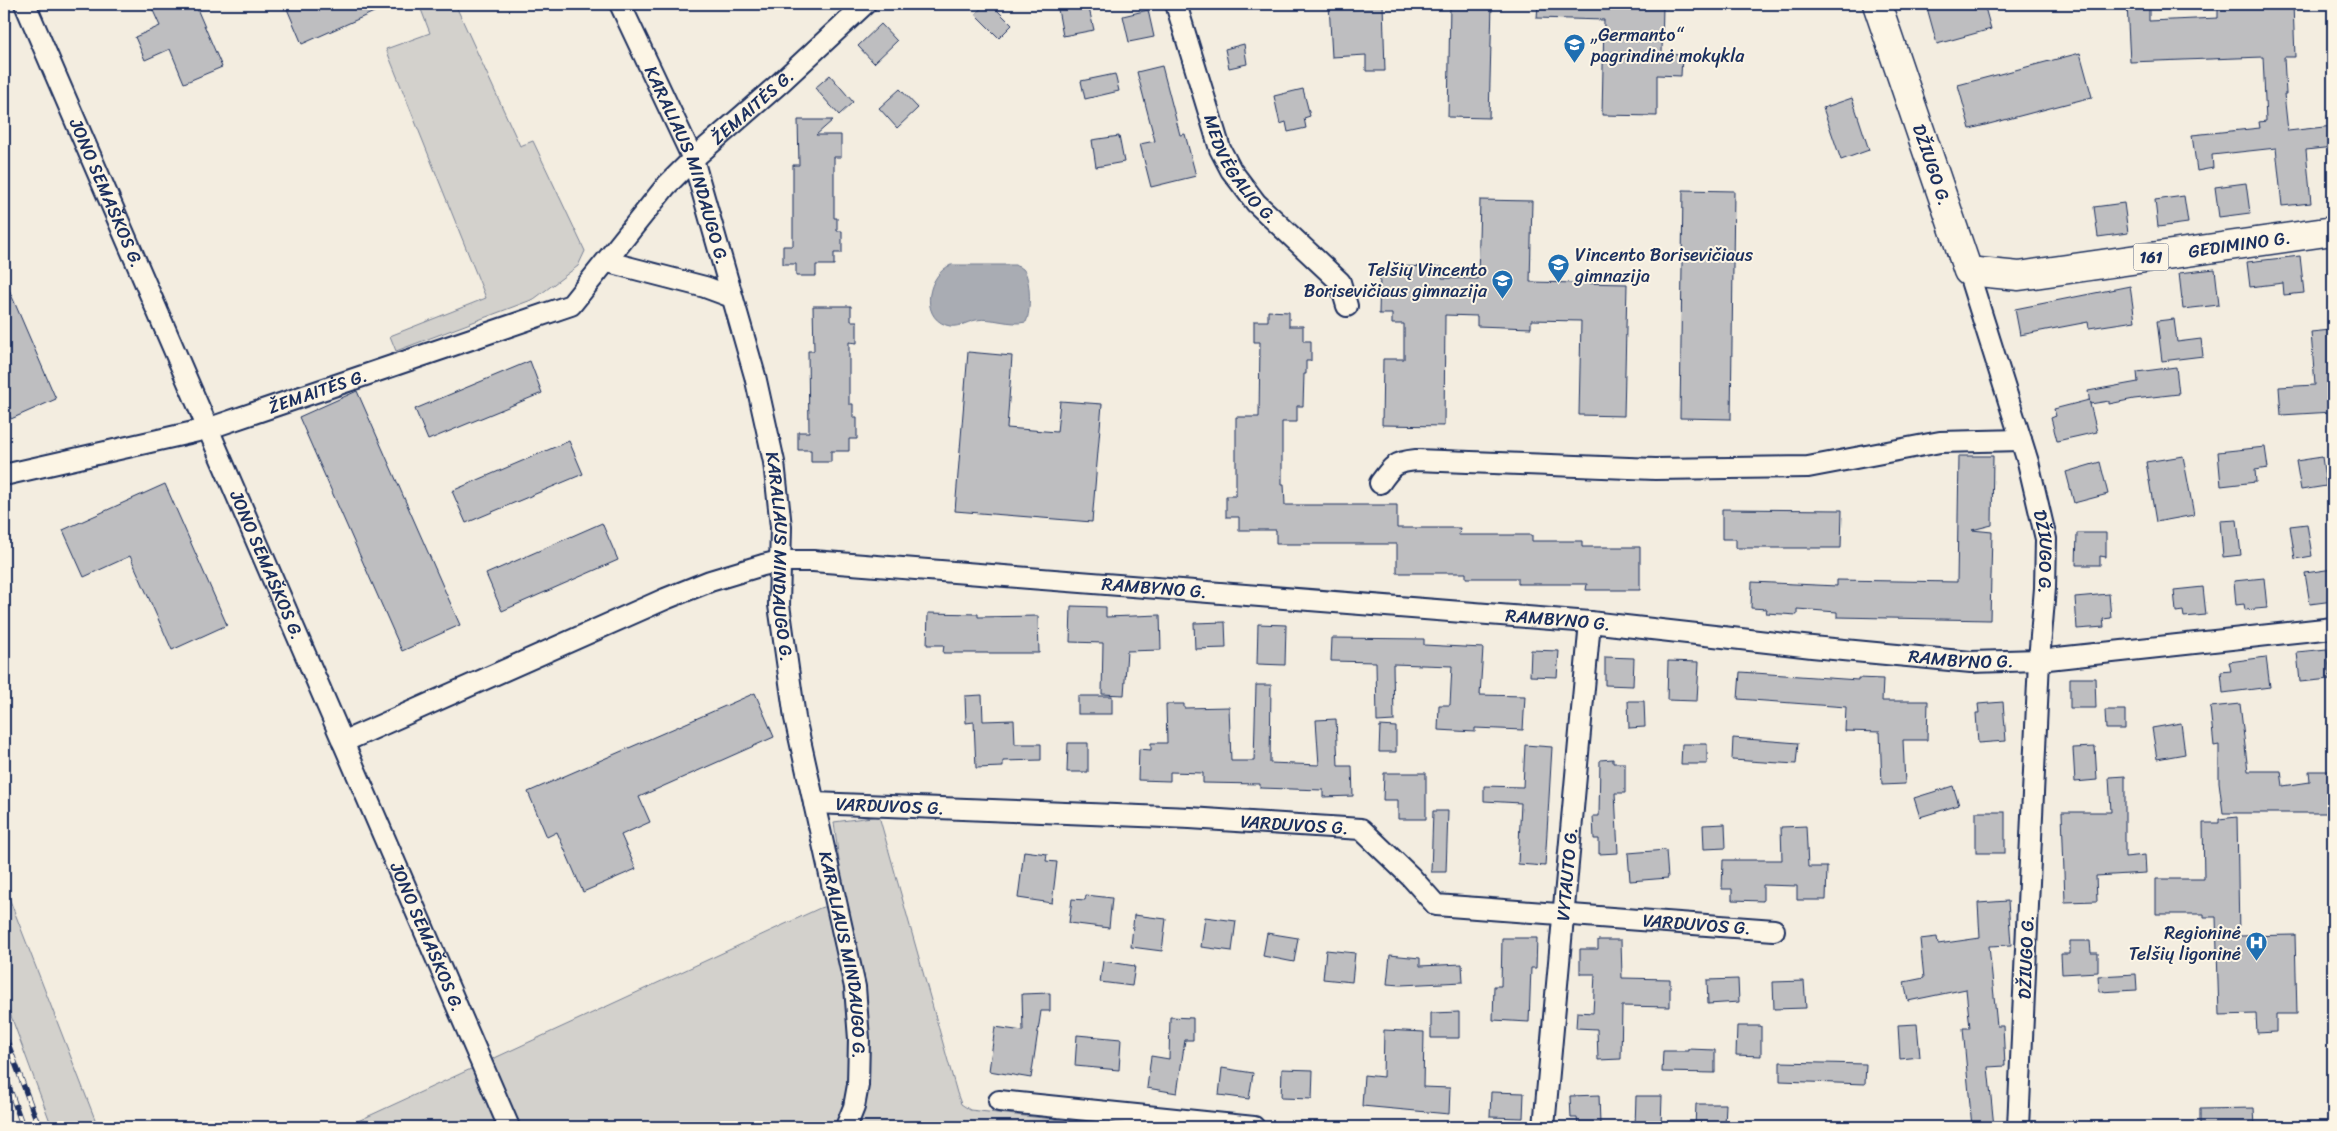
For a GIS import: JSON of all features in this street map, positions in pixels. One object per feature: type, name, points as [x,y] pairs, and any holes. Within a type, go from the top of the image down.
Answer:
[{"type":"main road","name":"DŽIUGO G.","points":[[1877,4],[1968,271]]},
{"type":"main road","name":"GEDIMINO G.","points":[[1968,271],[2019,276],[2333,231]]},
{"type":"street","name":"JONO SEMAŠKOS G.","points":[[25,4],[509,1127]]},
{"type":"street","name":"KARALIAUS MINDAUGO G.","points":[[620,4],[693,159],[710,212],[732,298],[755,376],[774,462],[781,528],[779,605],[795,718],[854,987],[860,1038],[858,1085],[854,1107],[846,1127]]},
{"type":"street","name":"ŽEMAITĖS G.","points":[[4,475],[207,429],[571,305],[608,262],[666,186],[693,159],[780,83],[865,4]]},
{"type":"street","name":"MEDVĖGALIO G.","points":[[1176,4],[1220,149],[1231,170],[1256,203],[1340,282],[1347,306]]},
{"type":"street","points":[[608,262],[705,287],[732,298]]},
{"type":"street","name":"DŽIUGO G.","points":[[1968,271],[2021,440],[2039,503],[2046,539],[2018,1127]]},
{"type":"street","points":[[1380,483],[1390,469],[1400,461],[1416,460],[1655,469],[1808,467],[1940,442],[2021,440]]},
{"type":"street","name":"RAMBYNO G.","points":[[343,742],[665,599],[710,581],[780,561],[930,569],[1590,622],[1812,647],[1971,662],[2039,660],[2333,628]]},
{"type":"street","name":"VYTAUTO G.","points":[[1544,1127],[1590,622]]},
{"type":"street","name":"VARDUVOS G.","points":[[814,803],[1190,818],[1361,829],[1412,877],[1436,905],[1774,930]]},
{"type":"street","points":[[999,1101],[1139,1122],[1254,1127]]},
{"type":"shaded area","points":[[419,4],[455,4],[520,146],[533,141],[585,251],[578,266],[534,299],[396,351],[390,336],[486,298],[386,49],[430,33]]},
{"type":"shaded area","points":[[951,265],[1015,265],[1022,268],[1028,279],[1029,311],[1026,322],[1013,323],[982,319],[950,326],[938,320],[932,313],[930,304],[932,286],[943,270]]},
{"type":"shaded area","points":[[879,816],[961,1104],[970,1110],[1125,1127],[345,1127],[820,908],[844,900],[834,822]]},
{"type":"shaded area","points":[[4,885],[98,1127],[52,1127],[4,997]]},
{"type":"building","points":[[150,4],[195,4],[222,67],[184,83],[170,49],[145,60],[135,37],[160,26]]},
{"type":"building","points":[[285,4],[392,4],[302,44]]},
{"type":"building","points":[[986,4],[991,4],[1012,25],[999,38],[975,14]]},
{"type":"building","points":[[1057,4],[1088,4],[1094,30],[1063,36]]},
{"type":"building","points":[[1329,4],[1383,4],[1385,71],[1366,71],[1366,55],[1332,57]]},
{"type":"building","points":[[1450,4],[1492,4],[1489,118],[1448,117]]},
{"type":"building","points":[[1538,4],[1663,4],[1662,54],[1682,55],[1681,76],[1657,75],[1657,116],[1602,115],[1604,20],[1537,18]]},
{"type":"building","points":[[1926,4],[1984,4],[1991,29],[1937,44]]},
{"type":"building","points":[[2127,4],[2149,4],[2149,21],[2218,18],[2218,4],[2293,4],[2295,57],[2284,57],[2286,94],[2284,94],[2288,131],[2333,126],[2333,147],[2306,150],[2311,203],[2282,206],[2276,148],[2212,155],[2213,168],[2197,171],[2192,135],[2260,128],[2259,122],[2266,121],[2263,57],[2130,62]]},
{"type":"building","points":[[1148,10],[1154,37],[1129,42],[1123,16]]},
{"type":"building","points":[[881,24],[897,41],[874,63],[858,46]]},
{"type":"building","points":[[1244,44],[1247,64],[1229,68],[1225,49]]},
{"type":"building","points":[[2080,53],[2092,97],[1970,129],[1958,85]]},
{"type":"building","points":[[1162,66],[1180,135],[1185,134],[1196,176],[1151,187],[1140,144],[1155,141],[1137,72]]},
{"type":"building","points":[[1115,74],[1119,91],[1085,99],[1081,81]]},
{"type":"building","points":[[830,75],[853,102],[839,115],[815,88]]},
{"type":"building","points":[[900,89],[918,108],[897,128],[879,108]]},
{"type":"building","points":[[1303,89],[1310,116],[1304,118],[1306,128],[1288,132],[1286,122],[1280,124],[1274,96]]},
{"type":"building","points":[[1852,98],[1869,150],[1841,160],[1823,108]]},
{"type":"building","points":[[798,120],[833,120],[816,135],[841,135],[841,157],[834,157],[834,218],[837,218],[837,231],[842,231],[842,253],[834,253],[834,265],[816,265],[816,276],[796,276],[796,264],[783,264],[783,246],[793,246],[793,165],[799,165]]},
{"type":"building","points":[[1119,136],[1124,162],[1096,167],[1092,140]]},
{"type":"building","points":[[2246,183],[2250,213],[2219,217],[2215,187]]},
{"type":"building","points":[[1683,190],[1734,191],[1731,419],[1680,418]]},
{"type":"building","points":[[2184,196],[2188,223],[2158,227],[2155,200]]},
{"type":"building","name":"Telšių Vincento Borisevičiaus gimnazija","points":[[1480,200],[1532,201],[1530,282],[1627,284],[1624,416],[1579,415],[1581,321],[1531,320],[1531,328],[1477,326],[1477,316],[1445,315],[1444,426],[1382,425],[1383,359],[1404,359],[1404,324],[1392,324],[1392,314],[1379,314],[1380,275],[1392,275],[1393,266],[1442,267],[1442,278],[1478,279]]},
{"type":"building","points":[[2124,203],[2128,233],[2098,237],[2094,207]]},
{"type":"building","points":[[2300,256],[2304,293],[2284,295],[2283,283],[2250,287],[2247,262]]},
{"type":"building","points":[[2215,269],[2219,305],[2183,309],[2179,273]]},
{"type":"building","points":[[4,278],[56,399],[11,419],[4,402]]},
{"type":"building","points":[[2130,286],[2135,321],[2089,328],[2088,322],[2020,335],[2015,309]]},
{"type":"building","points":[[813,306],[851,306],[851,321],[857,321],[857,343],[849,342],[849,404],[853,404],[853,417],[857,417],[857,439],[849,439],[849,451],[831,451],[831,462],[811,462],[811,450],[798,450],[798,432],[809,432],[808,351],[814,351]]},
{"type":"building","points":[[1268,311],[1289,312],[1289,326],[1303,326],[1303,341],[1311,341],[1311,361],[1306,361],[1306,374],[1304,374],[1303,406],[1297,406],[1297,422],[1282,422],[1282,484],[1284,484],[1285,505],[1397,505],[1397,528],[1460,528],[1459,535],[1532,535],[1532,541],[1582,541],[1582,547],[1640,547],[1640,590],[1586,590],[1587,584],[1518,584],[1518,578],[1466,578],[1466,573],[1397,573],[1397,544],[1276,544],[1276,530],[1239,530],[1239,517],[1226,517],[1226,496],[1236,496],[1236,417],[1259,417],[1260,342],[1254,342],[1254,321],[1268,321]]},
{"type":"building","points":[[2174,319],[2177,342],[2201,339],[2203,356],[2162,361],[2157,321]]},
{"type":"building","points":[[2331,330],[2333,412],[2281,415],[2279,387],[2315,385],[2311,332]]},
{"type":"building","points":[[968,352],[1012,356],[1007,428],[1057,432],[1060,401],[1102,404],[1092,522],[955,511]]},
{"type":"building","points":[[530,361],[542,393],[428,440],[415,409]]},
{"type":"building","points":[[2176,367],[2179,394],[2109,404],[2109,401],[2090,404],[2088,391],[2138,382],[2137,372]]},
{"type":"building","points":[[357,391],[460,625],[402,651],[299,417]]},
{"type":"building","points":[[2089,400],[2097,432],[2057,441],[2051,418],[2056,416],[2054,409]]},
{"type":"building","points":[[569,441],[583,474],[466,523],[452,491]]},
{"type":"building","points":[[2265,447],[2268,468],[2255,470],[2256,482],[2221,486],[2218,452]]},
{"type":"building","points":[[1959,456],[1993,456],[1992,525],[1972,530],[1992,532],[1990,620],[1837,617],[1837,612],[1797,609],[1797,615],[1766,613],[1767,609],[1751,608],[1752,582],[1837,586],[1837,580],[1957,582]]},
{"type":"building","points":[[2183,456],[2194,515],[2156,522],[2146,462]]},
{"type":"building","points":[[2322,457],[2326,486],[2301,490],[2296,461]]},
{"type":"building","points":[[2100,462],[2108,494],[2074,503],[2066,472]]},
{"type":"building","points":[[165,484],[227,625],[172,650],[130,556],[84,577],[63,530]]},
{"type":"building","points":[[1722,509],[1842,510],[1841,548],[1736,548],[1736,539],[1722,539]]},
{"type":"building","points":[[2237,520],[2241,555],[2223,557],[2220,521]]},
{"type":"building","points":[[602,523],[618,560],[502,611],[486,574]]},
{"type":"building","points":[[2307,524],[2312,556],[2295,559],[2290,526]]},
{"type":"building","points":[[2077,533],[2106,533],[2106,557],[2100,556],[2100,565],[2076,565]]},
{"type":"building","points":[[2333,569],[2333,601],[2310,604],[2305,573]]},
{"type":"building","points":[[2264,578],[2267,608],[2245,610],[2244,604],[2236,605],[2234,581]]},
{"type":"building","points":[[2203,587],[2206,615],[2184,617],[2183,611],[2176,612],[2174,590]]},
{"type":"building","points":[[2109,594],[2111,618],[2103,619],[2104,627],[2077,629],[2075,597]]},
{"type":"building","points":[[1071,606],[1106,607],[1106,617],[1160,615],[1161,650],[1127,651],[1124,695],[1102,694],[1103,643],[1070,642]]},
{"type":"building","points":[[928,613],[978,614],[978,617],[1038,616],[1039,653],[943,653],[944,645],[927,645]]},
{"type":"building","points":[[1225,622],[1226,648],[1195,649],[1194,623]]},
{"type":"building","points":[[1258,624],[1286,625],[1285,665],[1257,664]]},
{"type":"building","points":[[1332,638],[1424,639],[1424,645],[1483,648],[1480,695],[1525,696],[1523,730],[1475,728],[1475,732],[1438,730],[1439,705],[1450,705],[1452,666],[1393,664],[1394,721],[1377,722],[1376,662],[1331,661]]},
{"type":"building","points":[[2327,649],[2330,679],[2300,682],[2297,652]]},
{"type":"building","points":[[1531,650],[1559,651],[1557,677],[1530,676]]},
{"type":"building","points":[[1605,657],[1634,658],[1633,686],[1605,685]]},
{"type":"building","points":[[2266,657],[2270,687],[2223,693],[2221,672],[2231,671],[2229,662]]},
{"type":"building","points":[[1668,661],[1699,662],[1697,701],[1667,700]]},
{"type":"building","points":[[1740,672],[1858,680],[1858,678],[1883,679],[1882,701],[1928,701],[1927,740],[1903,740],[1905,784],[1882,785],[1880,732],[1845,731],[1846,707],[1738,699]]},
{"type":"building","points":[[2070,678],[2095,678],[2096,708],[2070,708]]},
{"type":"building","points":[[1256,685],[1271,685],[1270,763],[1319,765],[1316,720],[1336,719],[1338,766],[1352,766],[1353,796],[1323,797],[1323,790],[1260,788],[1260,784],[1203,783],[1203,773],[1170,772],[1170,781],[1138,780],[1139,749],[1151,750],[1151,743],[1167,743],[1166,704],[1184,704],[1184,708],[1229,707],[1231,761],[1254,761]]},
{"type":"building","points":[[755,693],[774,737],[639,797],[650,822],[621,835],[636,869],[583,892],[557,832],[547,837],[528,792]]},
{"type":"building","points":[[982,695],[983,721],[1014,720],[1015,744],[1041,744],[1041,760],[1003,761],[1003,767],[976,768],[974,722],[966,723],[965,696]]},
{"type":"building","points":[[1078,696],[1112,696],[1112,714],[1078,714]]},
{"type":"building","points":[[1628,701],[1644,701],[1645,727],[1629,728]]},
{"type":"building","points":[[2003,702],[2006,741],[1978,743],[1976,713],[1979,713],[1978,704]]},
{"type":"building","points":[[2240,704],[2248,771],[2281,771],[2283,786],[2310,782],[2309,771],[2333,771],[2333,813],[2223,813],[2219,782],[2219,745],[2214,746],[2210,707]]},
{"type":"building","points":[[2105,710],[2125,710],[2125,729],[2106,729]]},
{"type":"building","points":[[2181,723],[2185,754],[2157,759],[2152,728]]},
{"type":"building","points":[[1380,726],[1396,727],[1396,752],[1379,752]]},
{"type":"building","points":[[1733,738],[1798,743],[1796,764],[1732,760]]},
{"type":"building","points":[[1068,743],[1088,743],[1088,772],[1067,772]]},
{"type":"building","points":[[1682,744],[1707,744],[1707,764],[1681,764]]},
{"type":"building","points":[[1525,745],[1552,747],[1545,866],[1518,864],[1521,803],[1484,801],[1484,786],[1523,787]]},
{"type":"building","points":[[2095,747],[2097,780],[2075,782],[2073,748]]},
{"type":"building","points":[[1613,759],[1613,763],[1625,763],[1625,793],[1615,793],[1618,853],[1599,854],[1599,839],[1594,839],[1593,816],[1599,816],[1600,760]]},
{"type":"building","points":[[1384,773],[1426,773],[1426,819],[1398,819],[1398,800],[1383,800]]},
{"type":"building","points":[[2125,776],[2125,857],[2145,855],[2146,873],[2096,876],[2097,901],[2065,902],[2062,812],[2111,812],[2109,777]]},
{"type":"building","points":[[1953,786],[1959,805],[1920,817],[1914,798]]},
{"type":"building","points":[[1433,811],[1448,811],[1446,872],[1431,872]]},
{"type":"building","points":[[1976,812],[2005,812],[2005,853],[1976,853]]},
{"type":"building","points":[[2237,817],[2239,936],[2295,935],[2297,1014],[2276,1014],[2276,1032],[2257,1033],[2256,1014],[2219,1015],[2216,917],[2204,917],[2204,914],[2156,914],[2156,879],[2204,879],[2203,823],[2219,823],[2219,819]]},
{"type":"building","points":[[1725,824],[1726,848],[1704,849],[1703,825]]},
{"type":"building","points":[[1806,826],[1808,867],[1827,867],[1826,900],[1797,900],[1797,886],[1763,885],[1763,901],[1732,900],[1732,889],[1722,889],[1723,860],[1782,860],[1781,827]]},
{"type":"building","points":[[1666,850],[1668,878],[1630,881],[1628,853]]},
{"type":"building","points":[[1024,851],[1047,854],[1046,861],[1057,862],[1052,903],[1018,898]]},
{"type":"building","points":[[1086,895],[1112,898],[1109,928],[1069,923],[1072,899],[1085,900]]},
{"type":"building","points":[[2008,901],[2011,945],[1989,946],[1997,1026],[2003,1026],[2005,1066],[1988,1067],[1994,1127],[1972,1127],[1963,1028],[1970,1028],[1966,989],[1908,1001],[1904,982],[1924,978],[1920,939],[1937,937],[1938,944],[1980,938],[1978,903]]},
{"type":"building","points":[[1134,915],[1166,919],[1162,951],[1131,947]]},
{"type":"building","points":[[1205,917],[1236,921],[1232,951],[1201,947]]},
{"type":"building","points":[[1267,933],[1298,938],[1294,962],[1263,956]]},
{"type":"building","points":[[1502,938],[1537,938],[1536,968],[1531,968],[1529,1022],[1493,1020],[1494,986],[1501,986]]},
{"type":"building","points":[[1598,940],[1621,940],[1622,978],[1670,979],[1670,1007],[1622,1006],[1621,1059],[1598,1060],[1597,1029],[1576,1028],[1577,1012],[1593,1013],[1595,974],[1580,974],[1580,949],[1598,949]]},
{"type":"building","points":[[2070,941],[2090,941],[2091,953],[2098,953],[2098,972],[2062,974],[2061,954],[2070,954]]},
{"type":"building","points":[[1326,950],[1355,953],[1352,982],[1323,979]]},
{"type":"building","points":[[1390,955],[1420,958],[1420,966],[1462,964],[1463,982],[1387,984]]},
{"type":"building","points":[[1103,961],[1135,966],[1132,986],[1100,982]]},
{"type":"building","points":[[2136,974],[2137,990],[2099,992],[2098,976]]},
{"type":"building","points":[[1738,979],[1739,1002],[1708,1004],[1707,980]]},
{"type":"building","points":[[1804,981],[1806,1008],[1774,1009],[1773,982]]},
{"type":"building","points":[[1050,993],[1050,1011],[1041,1011],[1031,1078],[989,1071],[995,1027],[1023,1031],[1022,994]]},
{"type":"building","points":[[1459,1012],[1459,1038],[1431,1038],[1431,1013]]},
{"type":"building","points":[[1170,1017],[1193,1018],[1193,1040],[1185,1040],[1177,1093],[1147,1088],[1151,1056],[1169,1059]]},
{"type":"building","points":[[1917,1024],[1920,1057],[1900,1059],[1898,1025]]},
{"type":"building","points":[[1737,1026],[1761,1026],[1761,1056],[1736,1055]]},
{"type":"building","points":[[1384,1030],[1424,1032],[1423,1087],[1450,1088],[1449,1114],[1362,1106],[1364,1075],[1383,1077]]},
{"type":"building","points":[[1077,1035],[1121,1039],[1119,1070],[1075,1066]]},
{"type":"building","points":[[1688,1049],[1715,1050],[1715,1073],[1662,1072],[1663,1051],[1688,1051]]},
{"type":"building","points":[[1780,1062],[1866,1064],[1865,1084],[1780,1081]]},
{"type":"building","points":[[1222,1068],[1253,1073],[1249,1099],[1219,1095]]},
{"type":"building","points":[[1282,1069],[1313,1070],[1312,1099],[1281,1098]]},
{"type":"building","points":[[1491,1092],[1524,1093],[1523,1118],[1490,1117]]},
{"type":"building","points":[[1599,1095],[1600,1124],[1578,1125],[1577,1118],[1571,1118],[1570,1096]]},
{"type":"building","points":[[1636,1096],[1662,1096],[1661,1127],[1635,1127]]},
{"type":"building","points":[[1696,1104],[1726,1104],[1725,1127],[1695,1127]]},
{"type":"building","points":[[2254,1108],[2255,1127],[2200,1127],[2200,1109]]},
{"type":"railway","points":[[4,1033],[39,1127]]},
{"type":"railway","points":[[4,1073],[23,1127]]},
{"type":"place","name":"„Germanto“ pagrindinė mokykla","points":[[1575,64]]},
{"type":"place","name":"Vincento Borisevičiaus gimnazija","points":[[1559,284]]},
{"type":"place","name":"Telšių Vincento Borisevičiaus gimnazija","points":[[1503,299]]},
{"type":"place","name":"Regioninė Telšių ligoninė","points":[[2257,962]]}]
